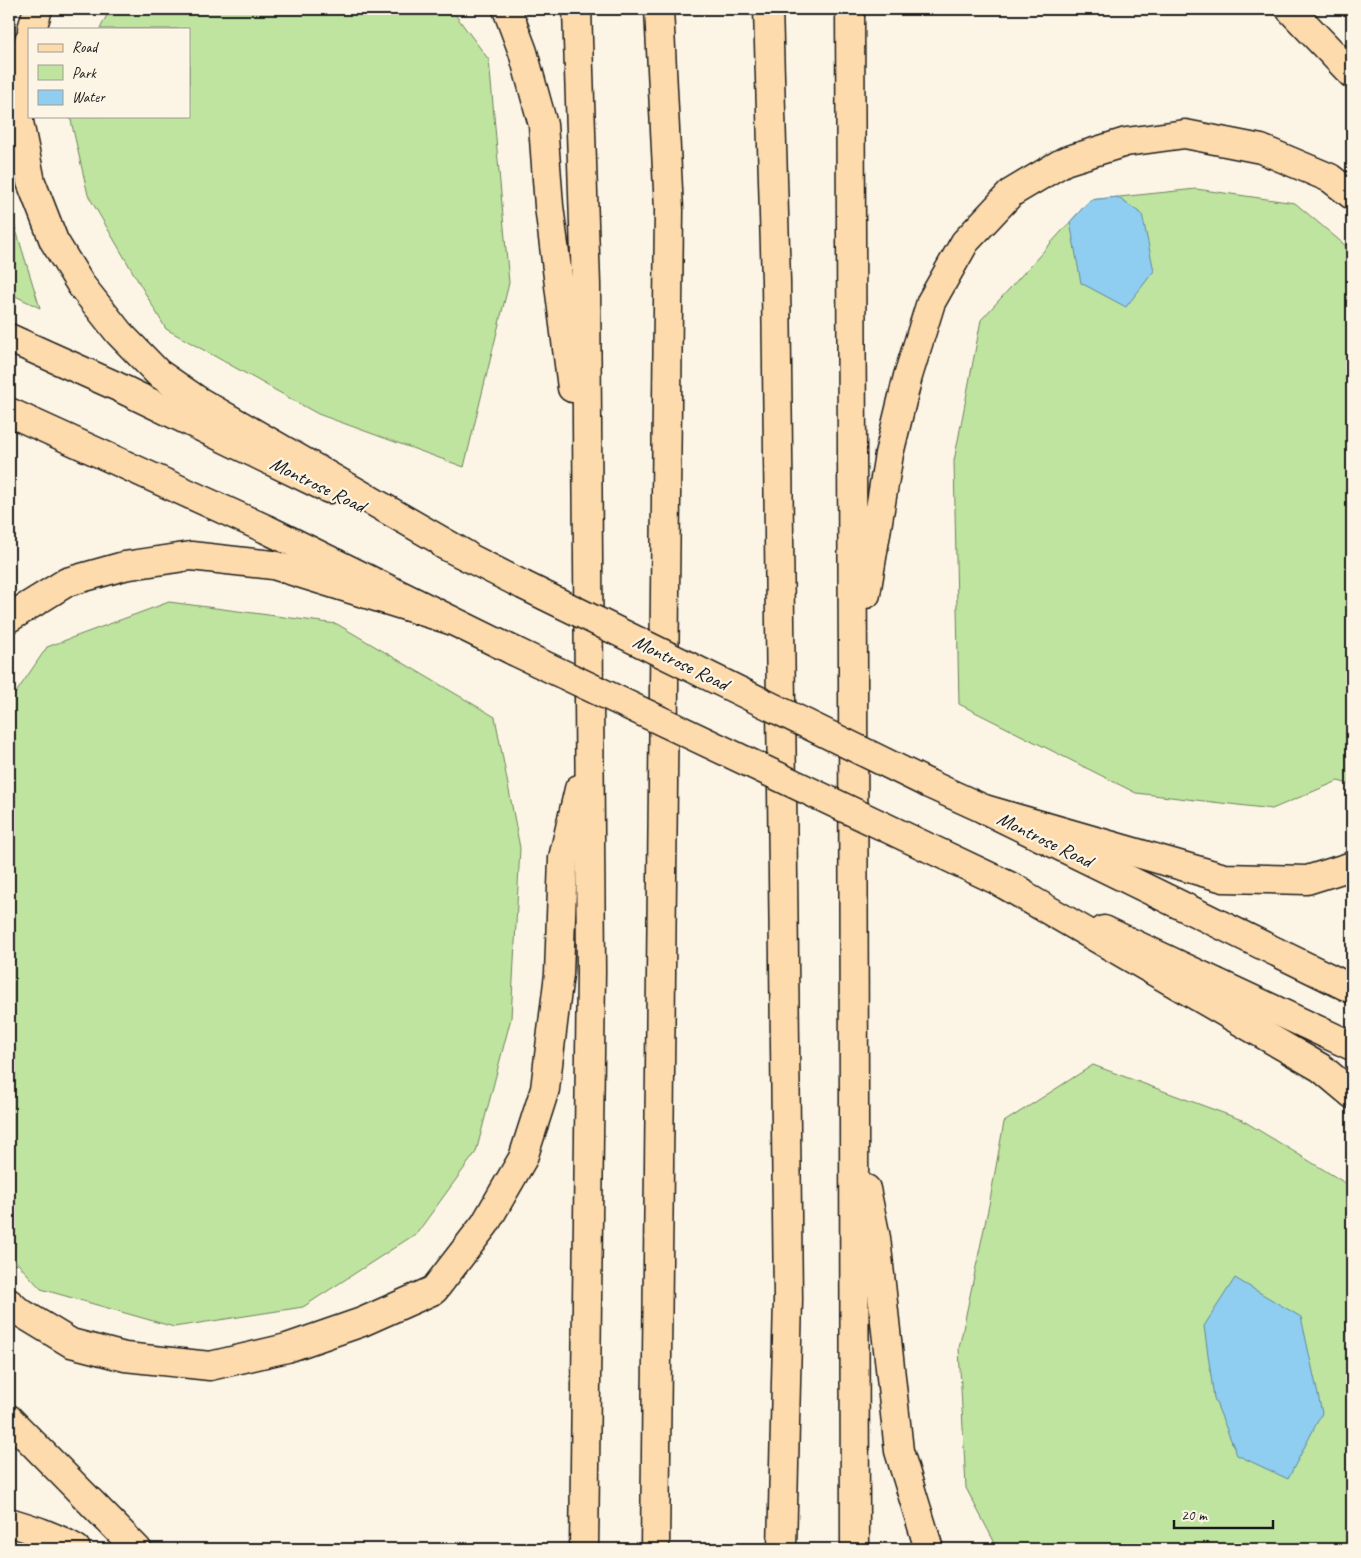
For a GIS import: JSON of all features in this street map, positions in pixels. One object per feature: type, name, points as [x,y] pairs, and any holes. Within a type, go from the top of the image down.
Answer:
[{"type":"main road","points":[[32,28],[38,9]]},
{"type":"main road","points":[[507,9],[523,52],[543,125],[549,206],[587,508]]},
{"type":"main road","points":[[577,9],[586,285],[591,981],[584,1549]]},
{"type":"main road","points":[[655,1549],[669,220],[659,9]]},
{"type":"main road","points":[[768,9],[776,282],[788,1299],[782,1549]]},
{"type":"main road","points":[[850,9],[854,672],[855,1549]]},
{"type":"main road","points":[[1290,9],[1352,74]]},
{"type":"main road","points":[[28,44],[20,74],[19,122],[31,182],[54,241],[81,285],[119,333],[158,372],[200,402],[466,556]]},
{"type":"main road","points":[[854,672],[889,454],[908,376],[931,302],[965,242],[1011,193],[1064,161],[1126,142],[1185,134],[1261,149],[1330,178],[1352,195]]},
{"type":"main road","name":"Montrose Road","points":[[9,338],[116,386],[1352,989]]},
{"type":"main road","points":[[9,412],[266,529],[514,651],[1000,882],[1352,1046]]},
{"type":"main road","points":[[9,618],[67,582],[124,566],[191,556],[273,565],[450,620]]},
{"type":"main road","points":[[9,1303],[18,1311],[71,1343],[125,1358],[210,1366],[287,1348],[362,1322],[434,1290],[485,1224],[523,1158],[545,1089],[559,974],[563,858],[589,743]]},
{"type":"main road","points":[[984,809],[1224,878],[1307,880],[1352,866]]},
{"type":"main road","points":[[1000,882],[1321,1068],[1352,1094]]},
{"type":"main road","points":[[854,1136],[876,1238],[899,1451],[929,1549]]},
{"type":"main road","points":[[9,1419],[137,1549]]},
{"type":"main road","points":[[9,1522],[64,1541],[76,1549]]},
{"type":"green space","points":[[110,9],[451,9],[489,60],[509,283],[464,467],[318,414],[166,329],[88,195],[70,118],[190,118],[190,28],[100,28]]},
{"type":"green space","points":[[1196,189],[1295,203],[1352,251],[1352,785],[1338,781],[1272,809],[1136,793],[959,704],[954,461],[981,320],[1090,200]]},
{"type":"green space","points":[[9,207],[40,308],[9,293]]},
{"type":"green space","points":[[169,602],[337,624],[495,717],[520,848],[511,1018],[476,1152],[417,1233],[303,1307],[174,1327],[41,1289],[9,1254],[9,703],[47,647]]},
{"type":"green space","points":[[1093,1065],[1242,1120],[1352,1187],[1352,1549],[998,1549],[966,1488],[959,1348],[990,1200],[1004,1122]]},
{"type":"water","points":[[1117,197],[1142,214],[1154,271],[1126,307],[1081,283],[1070,222],[1090,200]]},
{"type":"water","points":[[1235,1278],[1301,1317],[1322,1413],[1288,1479],[1237,1455],[1214,1398],[1204,1326]]}]
